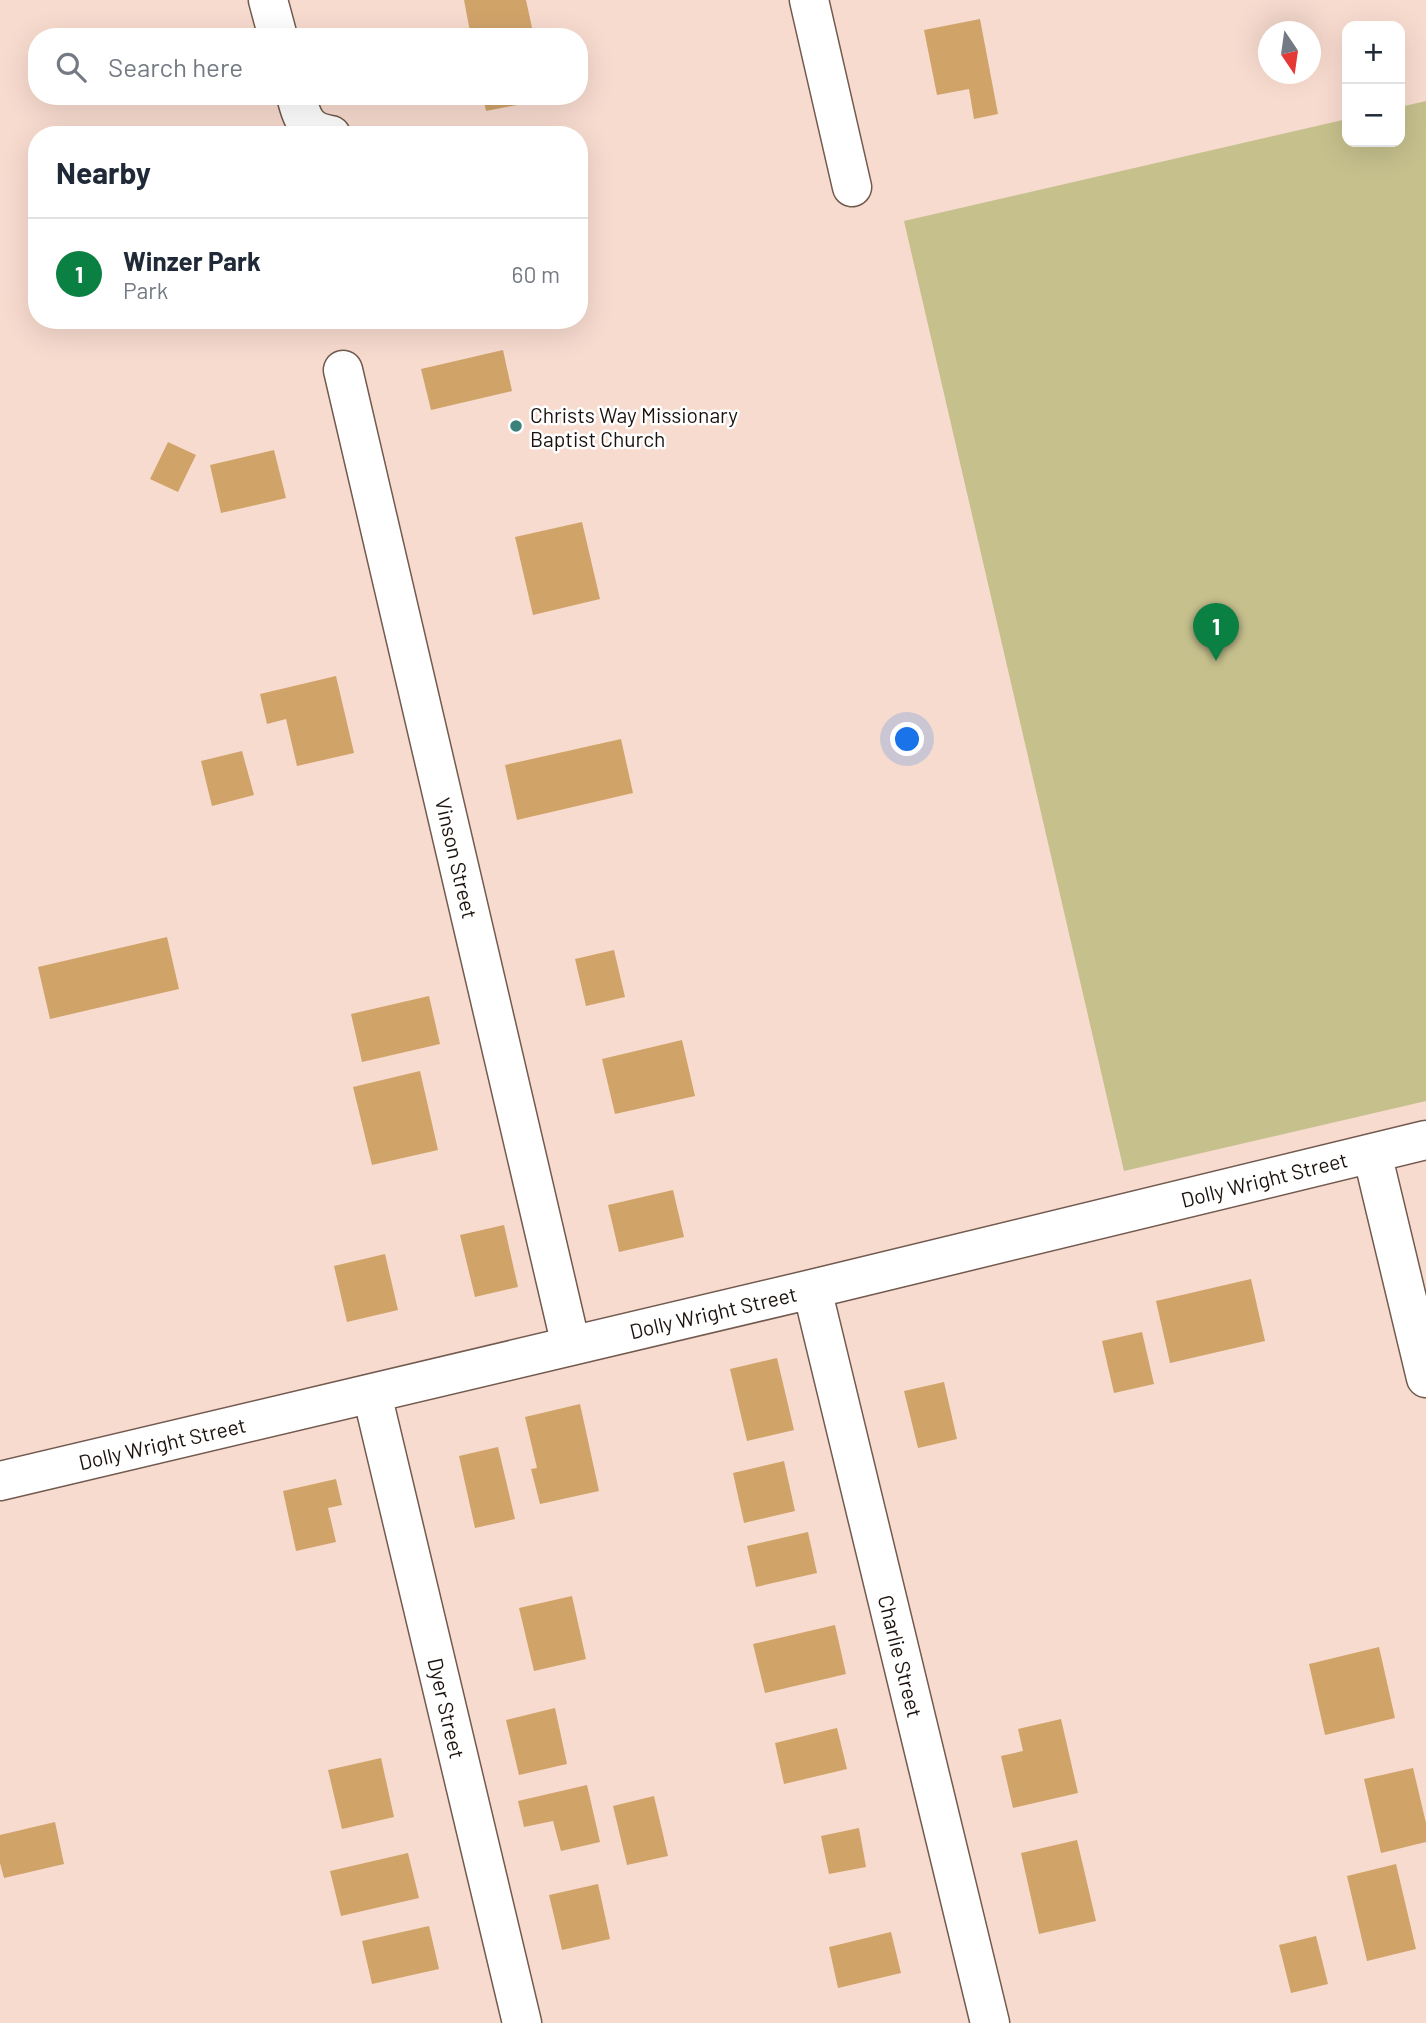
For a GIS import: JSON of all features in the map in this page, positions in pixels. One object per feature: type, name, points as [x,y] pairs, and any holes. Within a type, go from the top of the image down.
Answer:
[{"type":"street","points":[[268,0],[276,28]]},
{"type":"street","points":[[809,0],[852,187]]},
{"type":"street","points":[[298,105],[302,119],[310,126]]},
{"type":"street","name":"Vinson Street","points":[[343,370],[571,1346]]},
{"type":"street","name":"Dolly Wright Street","points":[[0,1482],[1426,1140]]},
{"type":"street","points":[[1372,1153],[1426,1378]]},
{"type":"street","name":"Charlie Street","points":[[812,1289],[990,2023]]},
{"type":"street","name":"Dyer Street","points":[[372,1394],[522,2023]]},
{"type":"shaded area","points":[[1426,101],[1426,1101],[1124,1171],[904,221],[1342,120],[1342,147],[1405,147],[1405,106]]},
{"type":"building","points":[[464,0],[526,0],[532,28],[469,28]]},
{"type":"building","points":[[980,19],[998,114],[974,119],[969,89],[937,95],[924,30]]},
{"type":"building","points":[[485,105],[516,105],[486,111]]},
{"type":"building","points":[[503,350],[512,391],[431,410],[421,369]]},
{"type":"building","points":[[168,442],[196,455],[178,492],[150,479]]},
{"type":"building","points":[[274,450],[286,498],[221,513],[210,465]]},
{"type":"building","points":[[582,522],[600,599],[533,615],[515,537]]},
{"type":"building","points":[[336,676],[354,753],[297,766],[286,719],[267,724],[260,694]]},
{"type":"building","points":[[621,739],[633,793],[517,820],[505,765]]},
{"type":"building","points":[[242,751],[254,795],[212,806],[201,761]]},
{"type":"building","points":[[167,937],[179,989],[50,1019],[38,967]]},
{"type":"building","points":[[614,950],[625,997],[586,1006],[575,959]]},
{"type":"building","points":[[429,996],[440,1044],[362,1062],[351,1014]]},
{"type":"building","points":[[682,1040],[695,1096],[615,1114],[602,1059]]},
{"type":"building","points":[[420,1071],[438,1150],[372,1165],[353,1087]]},
{"type":"building","points":[[673,1190],[684,1237],[619,1252],[608,1205]]},
{"type":"building","points":[[504,1225],[518,1287],[475,1297],[460,1235]]},
{"type":"building","points":[[385,1254],[398,1310],[347,1322],[334,1266]]},
{"type":"building","points":[[1251,1279],[1265,1341],[1170,1363],[1156,1301]]},
{"type":"building","points":[[1142,1332],[1154,1384],[1114,1393],[1102,1341]]},
{"type":"building","points":[[777,1358],[794,1430],[747,1441],[730,1369]]},
{"type":"building","points":[[944,1382],[957,1439],[918,1448],[904,1391]]},
{"type":"building","points":[[580,1404],[599,1491],[540,1504],[531,1469],[537,1468],[525,1417]]},
{"type":"building","points":[[498,1447],[515,1519],[475,1528],[459,1456]]},
{"type":"building","points":[[784,1461],[795,1511],[744,1523],[733,1473]]},
{"type":"building","points":[[336,1479],[342,1505],[328,1508],[336,1542],[296,1551],[283,1491]]},
{"type":"building","points":[[808,1532],[817,1573],[756,1587],[747,1546]]},
{"type":"building","points":[[572,1596],[586,1659],[534,1671],[519,1608]]},
{"type":"building","points":[[835,1625],[846,1674],[765,1693],[753,1644]]},
{"type":"building","points":[[1379,1647],[1395,1718],[1325,1735],[1309,1664]]},
{"type":"building","points":[[555,1708],[567,1764],[519,1775],[506,1720]]},
{"type":"building","points":[[1061,1719],[1078,1793],[1013,1808],[1001,1756],[1023,1751],[1018,1729]]},
{"type":"building","points":[[837,1728],[847,1769],[784,1784],[775,1743]]},
{"type":"building","points":[[381,1758],[394,1817],[342,1829],[328,1770]]},
{"type":"building","points":[[1413,1768],[1426,1823],[1426,1842],[1381,1853],[1364,1779]]},
{"type":"building","points":[[587,1785],[600,1842],[561,1851],[553,1821],[524,1827],[518,1801]]},
{"type":"building","points":[[654,1796],[668,1856],[627,1865],[613,1806]]},
{"type":"building","points":[[55,1822],[64,1864],[4,1878],[0,1863],[0,1835]]},
{"type":"building","points":[[859,1828],[866,1867],[829,1874],[821,1836]]},
{"type":"building","points":[[1077,1840],[1096,1921],[1039,1934],[1021,1853]]},
{"type":"building","points":[[408,1853],[419,1898],[341,1916],[330,1871]]},
{"type":"building","points":[[1396,1864],[1416,1949],[1367,1961],[1347,1876]]},
{"type":"building","points":[[598,1884],[610,1939],[562,1950],[549,1895]]},
{"type":"building","points":[[429,1926],[439,1969],[372,1984],[362,1941]]},
{"type":"building","points":[[891,1932],[901,1973],[838,1988],[829,1947]]},
{"type":"building","points":[[1316,1936],[1328,1984],[1291,1993],[1279,1945]]},
{"type":"place","name":"Christs Way Missionary Baptist Church","points":[[516,426]]},
{"type":"place","name":"Winzer Park","points":[[1216,661]]}]
